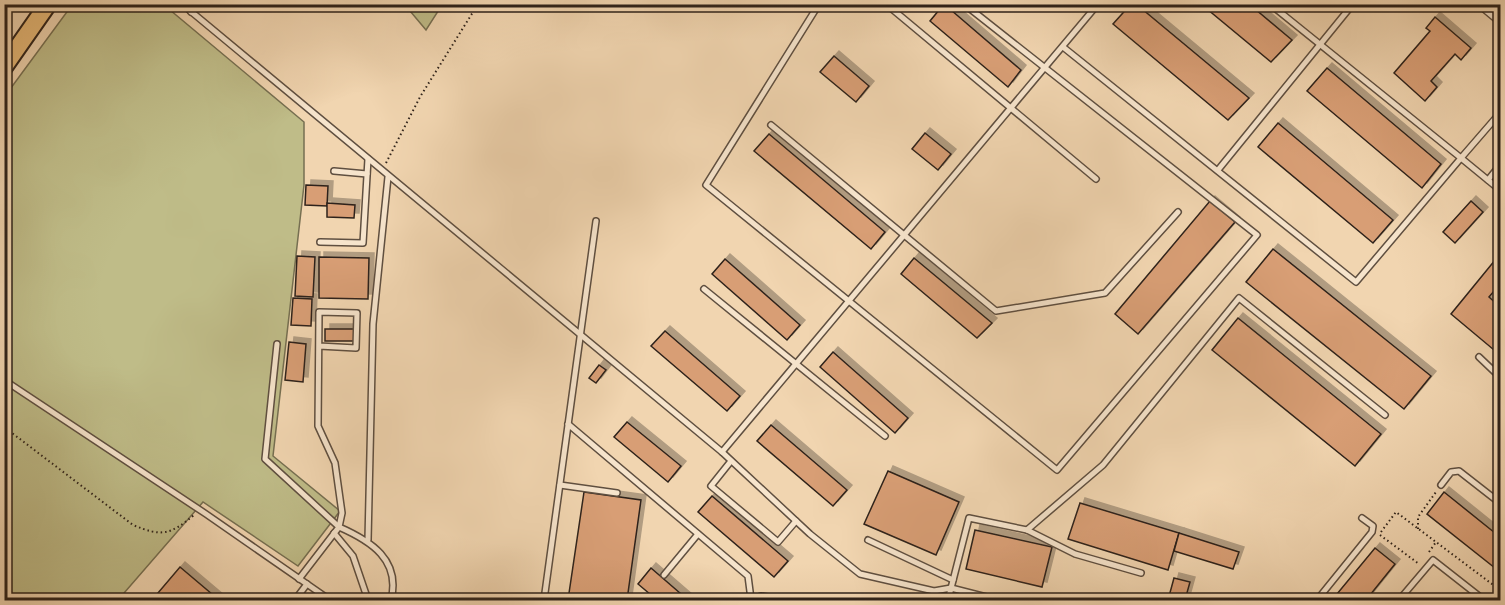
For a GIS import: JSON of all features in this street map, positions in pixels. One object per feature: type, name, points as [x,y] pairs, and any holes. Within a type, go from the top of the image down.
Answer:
[{"type":"main road","points":[[4,67],[48,4]]},
{"type":"lane","points":[[182,4],[722,452],[796,521],[860,574],[934,591],[951,588],[998,600]]},
{"type":"lane","points":[[191,12],[197,4]]},
{"type":"lane","points":[[819,4],[706,185],[1058,470],[1257,235],[964,4]]},
{"type":"lane","points":[[886,4],[1096,179]]},
{"type":"lane","points":[[722,452],[1098,4]]},
{"type":"lane","points":[[1270,4],[1500,190]]},
{"type":"lane","points":[[1218,170],[1353,4]]},
{"type":"lane","points":[[1478,4],[1496,19]]},
{"type":"lane","points":[[1063,47],[1356,282],[1500,113]]},
{"type":"lane","points":[[771,125],[903,237],[996,311],[1105,293],[1178,212]]},
{"type":"lane","points":[[320,242],[363,243],[368,159]]},
{"type":"lane","points":[[1488,180],[1500,165]]},
{"type":"lane","points":[[334,171],[367,174]]},
{"type":"lane","points":[[368,540],[373,324],[388,177]]},
{"type":"lane","points":[[544,600],[596,221]]},
{"type":"lane","points":[[704,289],[885,436]]},
{"type":"lane","points":[[1027,530],[1103,465],[1239,298],[1385,415]]},
{"type":"lane","points":[[299,579],[339,527],[342,513],[334,463],[318,426],[319,346],[320,312],[357,313],[356,348],[319,346]]},
{"type":"lane","points":[[277,344],[265,459],[339,527],[368,540],[392,569],[394,588],[392,600]]},
{"type":"lane","points":[[1479,357],[1500,377]]},
{"type":"lane","points":[[4,381],[200,510],[330,600]]},
{"type":"lane","points":[[568,424],[748,576],[750,599],[761,596],[787,600]]},
{"type":"lane","points":[[731,461],[711,486],[778,542],[796,521]]},
{"type":"lane","points":[[1441,485],[1451,471],[1458,471],[1500,503]]},
{"type":"lane","points":[[560,485],[617,493]]},
{"type":"lane","points":[[948,600],[969,518],[1027,530],[1075,554],[1141,573]]},
{"type":"lane","points":[[1317,600],[1372,532],[1373,526],[1362,518]]},
{"type":"lane","points":[[334,533],[353,556],[368,600]]},
{"type":"lane","points":[[664,575],[698,534]]},
{"type":"lane","points":[[868,540],[953,580]]},
{"type":"lane","points":[[1399,600],[1433,560],[1484,600]]},
{"type":"lane","points":[[295,600],[307,584]]},
{"type":"path","points":[[342,4],[346,8],[349,4]]},
{"type":"path","points":[[382,171],[420,97],[478,4]]},
{"type":"path","points":[[4,431],[12,433],[134,525],[155,534],[176,531],[200,510]]},
{"type":"path","points":[[1418,529],[1418,517],[1441,485]]},
{"type":"path","points":[[1379,534],[1396,512],[1500,591]]},
{"type":"path","points":[[1372,532],[1379,534],[1424,569]]},
{"type":"shaded area","points":[[72,5],[164,5],[304,122],[304,185],[273,456],[340,511],[298,566],[203,502],[118,600],[5,600],[5,96]]},
{"type":"shaded area","points":[[405,5],[442,5],[426,30]]},
{"type":"building","points":[[944,4],[1021,70],[1008,87],[930,21]]},
{"type":"building","points":[[1131,4],[1136,4],[1249,98],[1228,120],[1113,24]]},
{"type":"building","points":[[1201,4],[1249,4],[1292,40],[1271,62]]},
{"type":"building","points":[[1435,17],[1471,48],[1461,60],[1455,54],[1431,81],[1437,87],[1425,101],[1394,73],[1430,31],[1426,28]]},
{"type":"building","points":[[834,56],[869,86],[856,102],[820,72]]},
{"type":"building","points":[[1327,68],[1441,164],[1422,188],[1307,91]]},
{"type":"building","points":[[1278,123],[1393,220],[1373,243],[1258,147]]},
{"type":"building","points":[[925,133],[951,154],[938,170],[912,149]]},
{"type":"building","points":[[769,134],[885,232],[871,249],[754,151]]},
{"type":"building","points":[[306,185],[328,186],[327,206],[305,205]]},
{"type":"building","points":[[1210,201],[1235,222],[1138,334],[1115,314]]},
{"type":"building","points":[[1471,201],[1483,212],[1455,243],[1443,232]]},
{"type":"building","points":[[327,203],[355,205],[354,218],[327,217]]},
{"type":"building","points":[[1273,249],[1431,376],[1404,409],[1246,282]]},
{"type":"building","points":[[1500,254],[1500,284],[1489,297],[1500,307],[1500,355],[1451,314]]},
{"type":"building","points":[[297,256],[315,257],[313,297],[295,296]]},
{"type":"building","points":[[319,257],[369,258],[368,299],[319,298]]},
{"type":"building","points":[[914,258],[992,323],[977,338],[901,274]]},
{"type":"building","points":[[725,259],[800,325],[787,340],[712,274]]},
{"type":"building","points":[[293,298],[312,299],[311,326],[291,325]]},
{"type":"building","points":[[1238,318],[1381,434],[1355,466],[1212,350]]},
{"type":"building","points":[[325,329],[354,329],[354,341],[325,341]]},
{"type":"building","points":[[665,331],[740,396],[727,411],[651,346]]},
{"type":"building","points":[[289,342],[306,344],[303,382],[285,380]]},
{"type":"building","points":[[833,352],[908,418],[895,433],[820,367]]},
{"type":"building","points":[[599,365],[606,370],[596,383],[589,378]]},
{"type":"building","points":[[627,422],[681,466],[668,482],[614,437]]},
{"type":"building","points":[[771,425],[847,490],[833,506],[757,441]]},
{"type":"building","points":[[888,471],[959,502],[936,555],[864,524]]},
{"type":"building","points":[[584,492],[641,500],[627,600],[568,600]]},
{"type":"building","points":[[1444,492],[1500,537],[1500,572],[1427,514]]},
{"type":"building","points":[[712,496],[788,561],[774,577],[698,512]]},
{"type":"building","points":[[1080,503],[1179,533],[1168,570],[1068,539]]},
{"type":"building","points":[[975,530],[1052,547],[1042,587],[966,569]]},
{"type":"building","points":[[1179,533],[1239,552],[1233,569],[1174,551]]},
{"type":"building","points":[[1375,548],[1395,564],[1366,600],[1332,600]]},
{"type":"building","points":[[180,567],[219,600],[152,600]]},
{"type":"building","points":[[651,568],[688,600],[657,600],[638,584]]},
{"type":"building","points":[[1174,578],[1190,582],[1185,600],[1168,600]]}]
